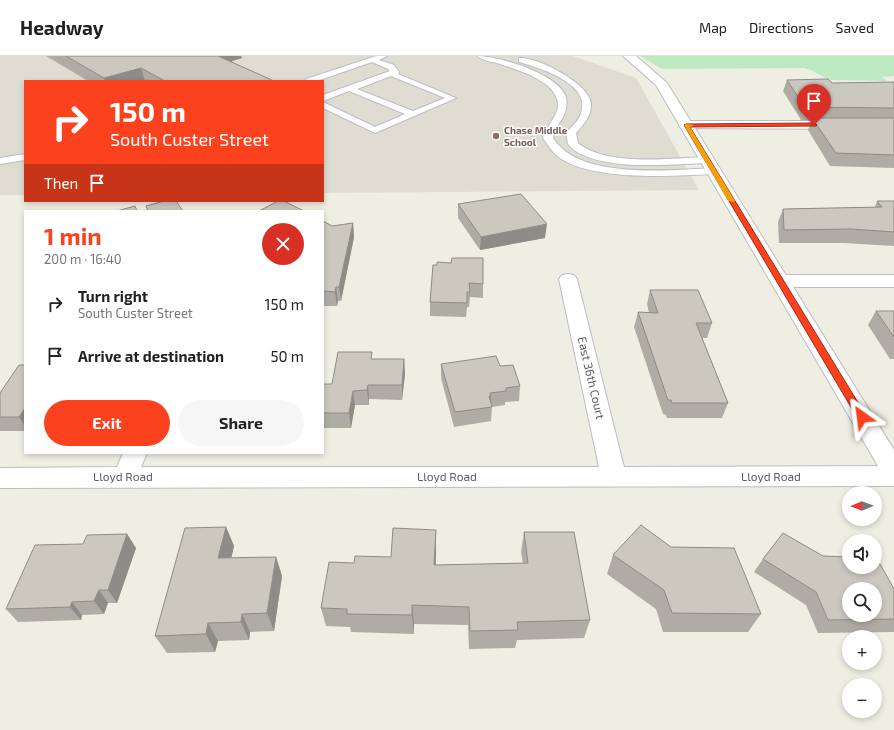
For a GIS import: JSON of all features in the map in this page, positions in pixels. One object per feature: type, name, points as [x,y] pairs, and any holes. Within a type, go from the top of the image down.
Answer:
[{"type":"street","points":[[629,56],[661,84],[894,471]]},
{"type":"street","points":[[686,125],[894,125]]},
{"type":"street","name":"East 36th Court","points":[[568,279],[614,477]]},
{"type":"street","points":[[780,282],[894,280]]},
{"type":"street","points":[[125,477],[135,454]]},
{"type":"street","name":"Lloyd Road","points":[[0,478],[894,476]]},
{"type":"lane","points":[[312,80],[384,56]]},
{"type":"lane","points":[[481,56],[530,72],[556,87],[562,96],[563,107],[559,117],[551,127],[548,138],[555,149],[570,160],[595,168],[626,172],[711,166]]},
{"type":"lane","points":[[510,56],[546,68],[564,76],[578,87],[586,100],[586,112],[571,133],[573,144],[585,153],[604,159],[711,166]]},
{"type":"lane","points":[[373,60],[391,67],[395,72],[392,74]]},
{"type":"lane","points":[[324,98],[392,74],[452,98],[375,130],[324,105]]},
{"type":"lane","points":[[351,89],[412,114]]},
{"type":"lane","points":[[0,161],[24,156]]},
{"type":"shaded area","name":"Chase Middle School","points":[[0,56],[573,56],[636,78],[699,190],[324,193],[324,80],[24,80],[24,195],[0,195]]},
{"type":"green space","points":[[640,56],[894,56],[894,76],[882,77],[887,81],[829,80],[804,68],[662,69]]},
{"type":"building","points":[[66,56],[218,56],[272,80],[163,80],[141,68],[104,78]]},
{"type":"building","points":[[828,79],[832,83],[894,82],[894,108],[805,107],[787,80]]},
{"type":"building","points":[[812,118],[894,118],[894,155],[836,153]]},
{"type":"building","points":[[521,194],[547,224],[481,237],[458,204]]},
{"type":"building","points":[[877,201],[894,201],[894,232],[851,229],[784,230],[783,209],[882,207]]},
{"type":"building","points":[[160,202],[177,202],[182,210],[148,210],[146,206]]},
{"type":"building","points":[[276,202],[286,202],[302,210],[261,210]]},
{"type":"building","points":[[135,206],[137,210],[121,210]]},
{"type":"building","points":[[324,222],[332,226],[353,223],[339,287],[336,287],[335,292],[324,291]]},
{"type":"building","points":[[452,258],[483,258],[483,284],[469,283],[470,292],[467,292],[467,303],[430,302],[433,265],[437,265],[437,262],[451,263]]},
{"type":"building","points":[[650,290],[698,290],[712,323],[696,323],[728,403],[672,403],[671,400],[668,400],[638,312],[658,313]]},
{"type":"building","points":[[876,311],[894,311],[894,337]]},
{"type":"building","points":[[338,352],[372,352],[371,359],[404,359],[402,385],[368,385],[367,390],[353,391],[349,413],[324,413],[324,384],[332,384]]},
{"type":"building","points":[[496,356],[500,366],[513,365],[520,386],[506,388],[506,391],[490,393],[491,396],[489,396],[492,407],[455,412],[441,364]]},
{"type":"building","points":[[19,365],[24,365],[24,410],[19,417],[0,417],[0,393]]},
{"type":"building","points":[[641,525],[671,547],[734,548],[761,614],[672,613],[664,590],[613,555]]},
{"type":"building","points":[[226,527],[218,558],[276,557],[267,613],[242,614],[241,622],[208,623],[206,634],[155,636],[185,528]]},
{"type":"building","points":[[393,528],[436,530],[434,565],[528,563],[524,532],[574,532],[590,620],[517,622],[518,630],[470,631],[469,607],[412,605],[412,615],[347,614],[347,609],[321,608],[329,562],[354,563],[355,556],[391,557]]},
{"type":"building","points":[[783,533],[823,556],[842,557],[842,574],[882,574],[882,568],[894,589],[894,619],[882,619],[882,582],[842,582],[842,620],[828,620],[816,592],[763,559]]},
{"type":"building","points":[[127,534],[108,590],[99,590],[94,601],[72,602],[70,607],[6,609],[35,545],[83,544],[87,535]]},
{"type":"slow traffic","points":[[692,125],[686,125],[732,201]]},
{"type":"place","name":"Chase Middle School","points":[[496,136]]},
{"type":"route","points":[[814,125],[686,125],[862,417]]}]
